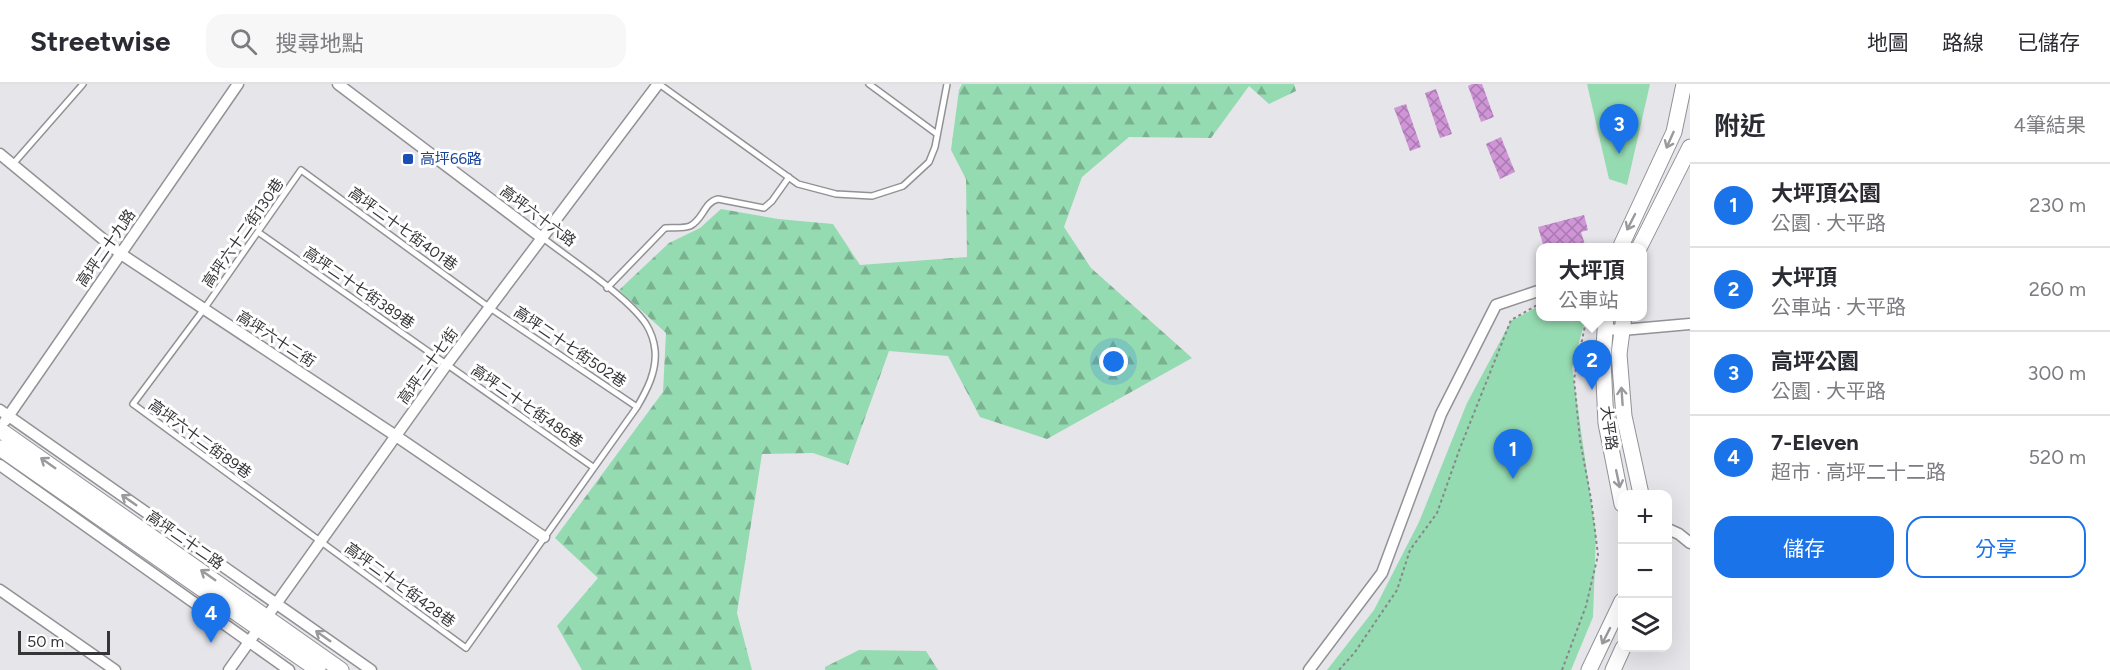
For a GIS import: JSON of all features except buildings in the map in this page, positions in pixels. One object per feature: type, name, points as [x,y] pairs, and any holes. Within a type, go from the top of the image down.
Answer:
[{"type":"street","name":"高坪二十九路","points":[[0,429],[4,413],[121,254],[238,84]]},
{"type":"street","name":"高坪六十六路","points":[[338,84],[542,238]]},
{"type":"street","name":"高坪二十七街","points":[[230,670],[447,364],[659,84]]},
{"type":"street","points":[[1622,243],[1674,132],[1684,84]]},
{"type":"street","points":[[1642,243],[1690,147]]},
{"type":"street","name":"高坪六十二街","points":[[0,154],[121,254],[544,537]]},
{"type":"street","points":[[1309,670],[1382,573],[1441,414],[1496,305],[1536,292]]},
{"type":"street","points":[[1606,323],[1690,324]]},
{"type":"street","name":"大平路","points":[[1606,323],[1603,361],[1606,423],[1620,490]]},
{"type":"street","name":"大平路","points":[[1623,323],[1619,354],[1624,416],[1640,490]]},
{"type":"street","name":"高坪二十二路","points":[[4,413],[263,622],[318,670]]},
{"type":"street","name":"高坪二十二路","points":[[0,429],[263,622],[289,670]]},
{"type":"street","name":"高坪二十二路","points":[[0,448],[263,622],[371,670]]},
{"type":"street","name":"高坪二十二路","points":[[0,465],[341,670]]},
{"type":"street","points":[[1672,531],[1690,543]]},
{"type":"street","points":[[0,590],[115,670]]},
{"type":"street","points":[[1589,670],[1618,612]]},
{"type":"street","points":[[1613,670],[1621,652]]},
{"type":"lane","points":[[13,164],[83,84]]},
{"type":"lane","points":[[659,84],[798,184],[836,194],[872,196],[903,186],[929,162],[947,84]]},
{"type":"lane","points":[[869,84],[937,134]]},
{"type":"lane","name":"高坪六十二街130巷","points":[[204,309],[301,170]]},
{"type":"lane","name":"高坪二十七街401巷","points":[[301,170],[490,308]]},
{"type":"lane","points":[[608,288],[665,228],[686,228],[693,225],[712,200],[718,199],[764,208],[772,201],[789,177]]},
{"type":"lane","name":"高坪二十七街389巷","points":[[258,232],[447,364]]},
{"type":"lane","name":"高坪六十六路","points":[[466,648],[637,407],[653,372],[655,352],[652,336],[637,312],[542,238]]},
{"type":"lane","name":"高坪二十七街502巷","points":[[490,308],[637,407]]},
{"type":"lane","name":"高坪六十二街89巷","points":[[204,309],[133,404],[320,542]]},
{"type":"lane","name":"高坪二十七街486巷","points":[[447,364],[593,467]]},
{"type":"lane","name":"高坪二十七街428巷","points":[[320,542],[466,648]]},
{"type":"path","points":[[1339,670],[1397,590],[1410,550],[1437,513],[1460,448],[1511,321],[1536,306]]},
{"type":"path","points":[[1562,670],[1586,606],[1598,555],[1580,440],[1574,379],[1586,321]]},
{"type":"green space","points":[[962,84],[1294,84],[1296,91],[1269,104],[1249,86],[1211,138],[1129,137],[1082,177],[1064,227],[1091,268],[1192,358],[1047,439],[980,417],[948,356],[889,351],[848,465],[813,453],[762,454],[737,613],[752,670],[582,670],[557,626],[598,578],[555,538],[663,392],[666,333],[619,290],[669,243],[700,228],[721,209],[778,219],[833,224],[860,265],[967,257],[966,179],[951,150],[959,90]]},
{"type":"green space","points":[[1587,84],[1650,84],[1627,185],[1609,179]]},
{"type":"green space","points":[[1536,308],[1536,321],[1585,321],[1572,368],[1596,535],[1593,617],[1571,670],[1327,670],[1374,610],[1419,522],[1467,403],[1511,321]]},
{"type":"green space","points":[[859,650],[926,651],[938,670],[825,670],[825,667]]},
{"type":"place","name":"高坪公園","points":[[1619,154]]},
{"type":"place","name":"高坪66路","points":[[408,159]]},
{"type":"place","name":"大坪頂","points":[[1592,390]]},
{"type":"place","name":"大坪頂公園","points":[[1513,479]]},
{"type":"place","name":"7-Eleven","points":[[211,643]]}]
